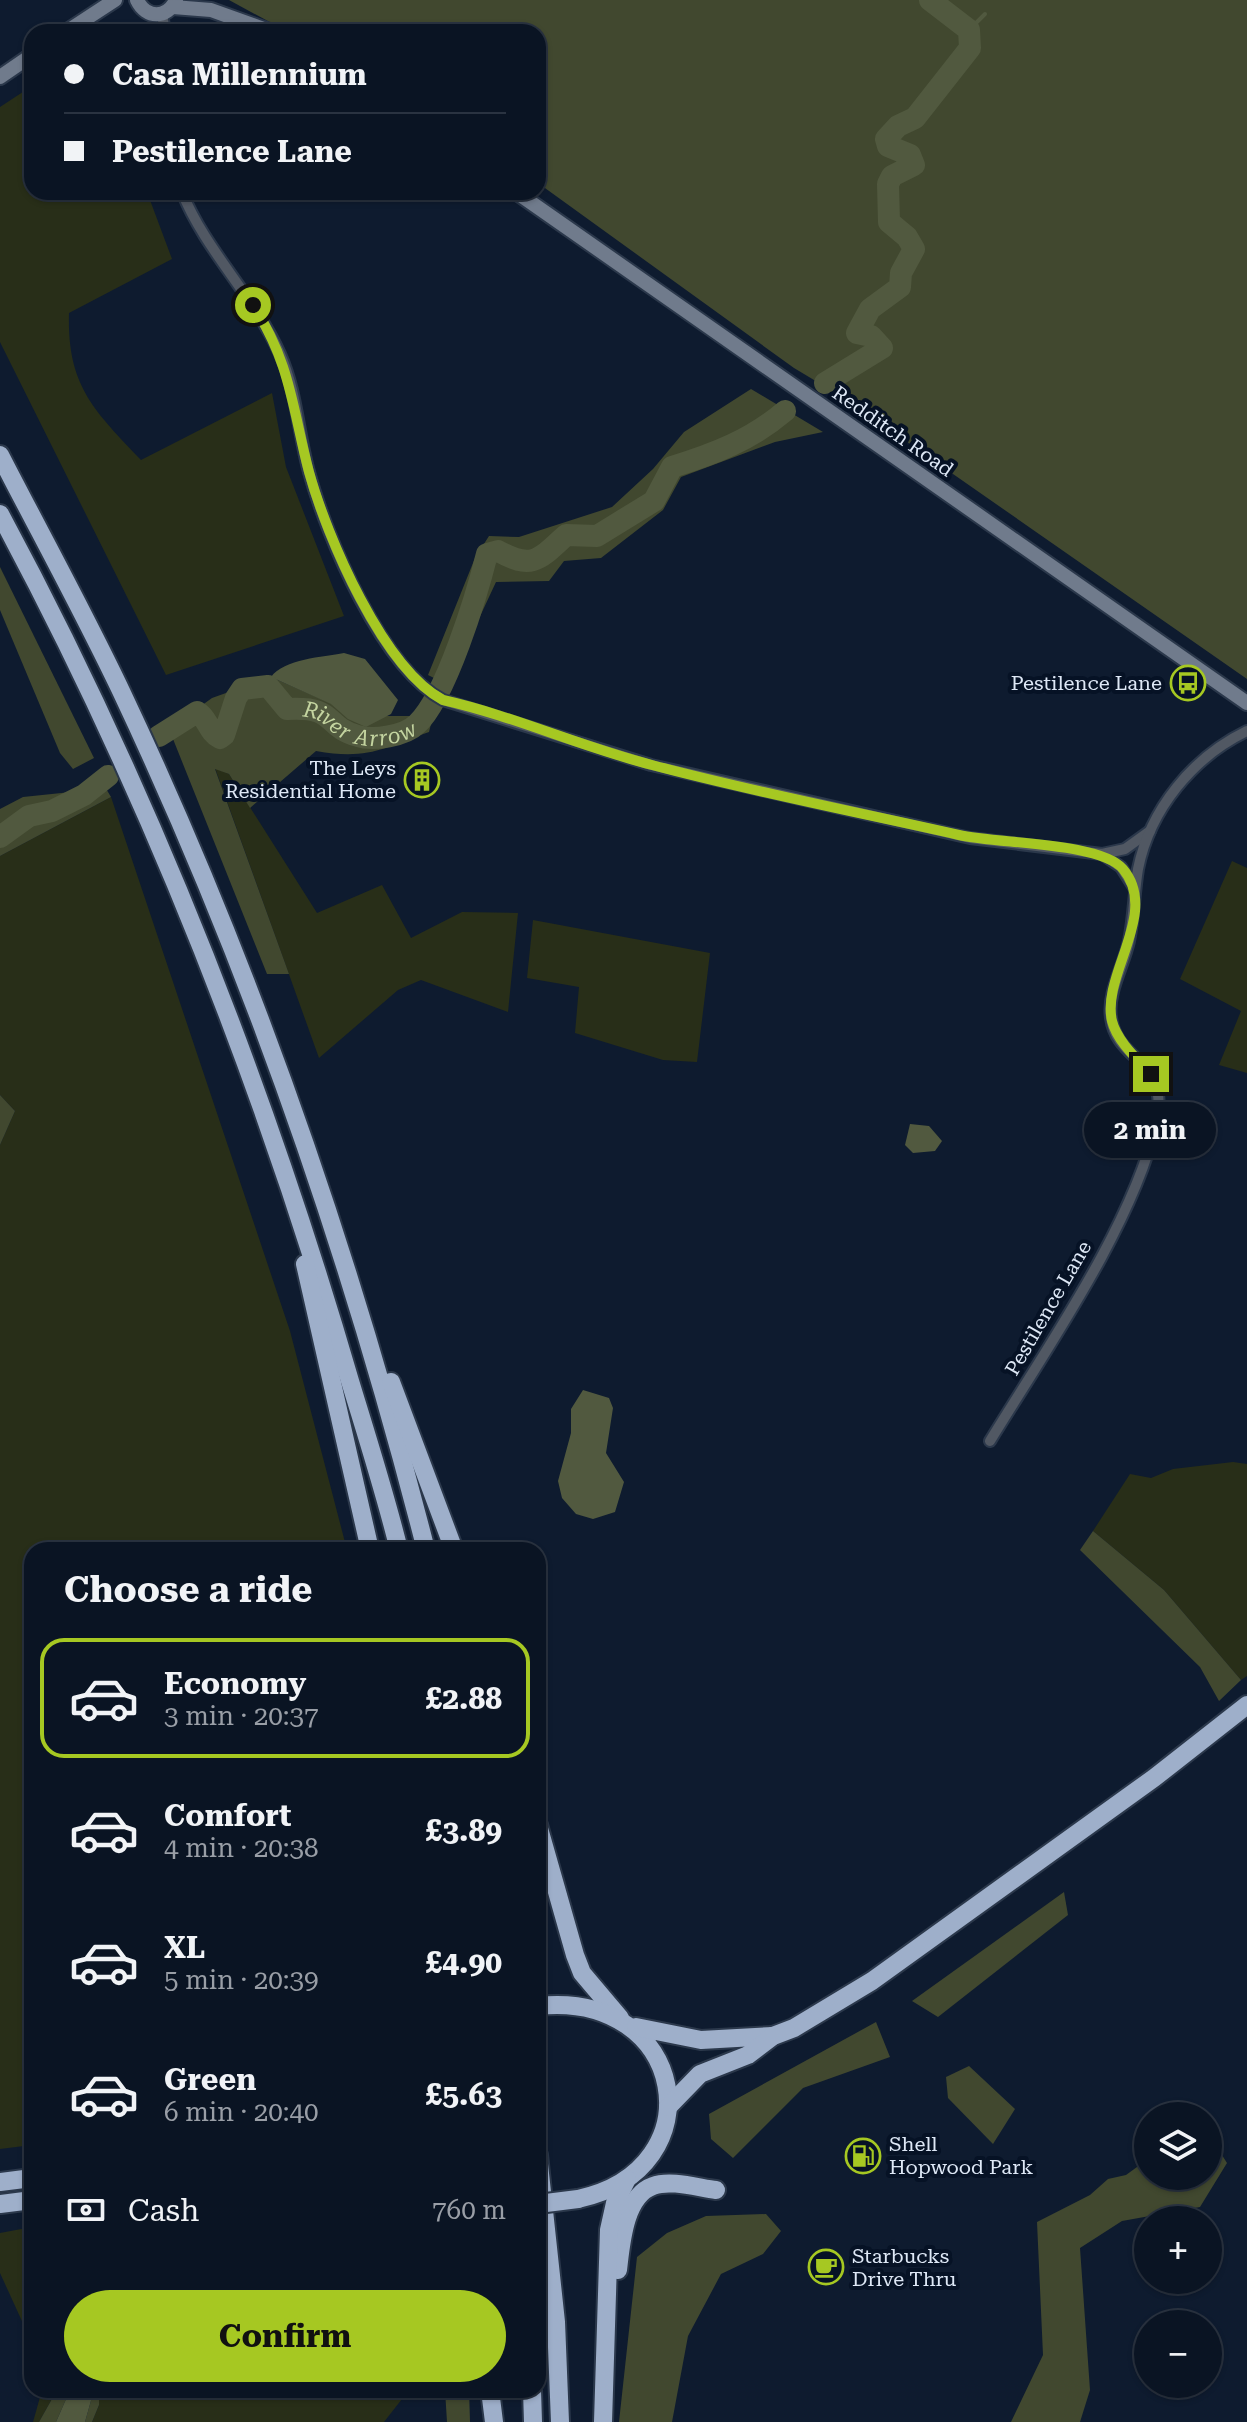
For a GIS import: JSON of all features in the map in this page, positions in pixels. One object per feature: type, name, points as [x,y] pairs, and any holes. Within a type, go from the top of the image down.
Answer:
[{"type":"highway","points":[[0,455],[134,720],[285,1086],[367,1333],[424,1542]]},
{"type":"highway","points":[[0,514],[109,735],[216,979],[293,1195],[397,1542]]},
{"type":"highway","points":[[293,1195],[310,1289],[368,1542]]},
{"type":"highway","points":[[367,1333],[402,1405],[451,1542]]},
{"type":"highway","points":[[668,2107],[700,2074],[748,2055],[773,2036],[872,1981],[1154,1778],[1247,1705]]},
{"type":"highway","points":[[546,1853],[578,1964],[626,2023],[647,2040],[659,2058],[665,2075],[668,2107],[653,2151],[627,2179],[610,2189],[578,2199],[546,2203]]},
{"type":"highway","points":[[546,2005],[591,2009],[672,2037],[701,2040],[773,2036]]},
{"type":"highway","points":[[0,2182],[24,2179]]},
{"type":"highway","points":[[603,2422],[608,2344],[609,2230],[627,2179]]},
{"type":"highway","points":[[608,2344],[623,2231],[633,2206],[654,2185],[716,2190]]},
{"type":"highway","points":[[0,2204],[24,2201]]},
{"type":"highway","points":[[546,2229],[556,2322],[560,2422]]},
{"type":"highway","points":[[491,2398],[494,2422]]},
{"type":"highway","points":[[532,2398],[533,2422]]},
{"type":"main road","points":[[198,0],[211,10]]},
{"type":"main road","points":[[78,24],[108,4],[139,3],[152,14],[171,7],[211,10],[250,24]]},
{"type":"main road","points":[[0,77],[24,60]]},
{"type":"main road","name":"Redditch Road","points":[[527,200],[1247,703]]},
{"type":"street","points":[[186,200],[201,228],[269,329],[281,356],[316,494],[363,601],[400,663],[428,691],[443,700],[666,769],[970,838],[1102,854],[1125,849],[1150,831],[1175,791],[1204,756],[1247,731]]},
{"type":"street","name":"Pestilence Lane","points":[[990,1441],[1107,1243],[1133,1192],[1156,1127],[1160,1096],[1157,1084],[1116,1032],[1111,1018],[1115,987],[1129,940],[1135,889],[1150,831]]},
{"type":"street","points":[[1102,854],[1121,867],[1135,889]]},
{"type":"shaded area","points":[[229,0],[1247,0],[1247,679],[844,398],[794,368],[546,189],[546,24],[273,24]]},
{"type":"shaded area","points":[[24,91],[24,200],[150,200],[172,259],[69,313],[73,360],[97,411],[141,460],[272,393],[286,467],[344,616],[166,675],[0,342],[0,107]]},
{"type":"shaded area","points":[[751,389],[823,432],[775,442],[681,477],[663,510],[601,558],[564,561],[549,581],[496,582],[448,685],[428,675],[475,558],[489,536],[519,537],[612,507],[653,469],[684,432]]},
{"type":"shaded area","points":[[0,567],[94,758],[73,769],[60,753],[0,610]]},
{"type":"shaded area","points":[[271,677],[360,716],[433,716],[429,732],[386,748],[348,754],[316,751],[250,808],[229,774],[215,769],[289,974],[267,974],[169,729],[212,698]]},
{"type":"shaded area","points":[[215,768],[229,774],[317,913],[382,885],[411,938],[462,912],[518,913],[508,1012],[421,980],[398,990],[319,1058]]},
{"type":"shaded area","points":[[99,777],[111,797],[0,856],[0,809],[23,797],[71,792]]},
{"type":"shaded area","points":[[111,797],[290,1331],[345,1542],[24,1542],[24,2146],[0,2149],[0,1145],[15,1111],[0,1095],[0,856]]},
{"type":"shaded area","points":[[1232,861],[1247,868],[1247,1073],[1219,1065],[1241,1011],[1180,979]]},
{"type":"shaded area","points":[[533,920],[710,953],[697,1062],[663,1060],[575,1033],[579,987],[527,978]]},
{"type":"shaded area","points":[[0,1095],[15,1111],[0,1145]]},
{"type":"shaded area","points":[[1233,1462],[1247,1464],[1247,1676],[1241,1680],[1164,1590],[1093,1531],[1130,1474],[1151,1478],[1173,1469]]},
{"type":"shaded area","points":[[1093,1531],[1164,1590],[1241,1680],[1219,1701],[1200,1667],[1080,1550]]},
{"type":"shaded area","points":[[1064,1892],[1068,1915],[938,2017],[912,2001]]},
{"type":"shaded area","points":[[876,2022],[890,2057],[803,2088],[733,2158],[711,2139],[709,2114]]},
{"type":"shaded area","points":[[969,2066],[1015,2109],[993,2144],[948,2098],[946,2077]]},
{"type":"shaded area","points":[[1222,2155],[1227,2163],[1222,2171]]},
{"type":"shaded area","points":[[1134,2169],[1134,2190],[1210,2190],[1201,2206],[1134,2206],[1134,2219],[1122,2221],[1080,2248],[1090,2390],[1080,2422],[1011,2422],[1043,2355],[1037,2222],[1090,2195],[1108,2179],[1126,2175]]},
{"type":"shaded area","points":[[766,2214],[781,2231],[763,2254],[721,2274],[688,2336],[672,2422],[619,2422],[637,2257],[667,2233],[706,2216]]},
{"type":"shaded area","points":[[24,2228],[24,2326],[0,2273],[0,2233]]},
{"type":"shaded area","points":[[40,2398],[52,2398],[39,2422],[33,2422]]},
{"type":"shaded area","points":[[52,2398],[66,2398],[56,2422],[39,2422]]},
{"type":"shaded area","points":[[92,2398],[99,2398],[92,2422],[85,2422]]},
{"type":"shaded area","points":[[99,2398],[403,2398],[384,2422],[92,2422]]},
{"type":"shaded area","points":[[446,2398],[469,2398],[470,2422],[447,2422]]},
{"type":"water","points":[[344,653],[365,659],[398,700],[391,714],[366,727],[348,719],[331,704],[271,677],[294,663]]},
{"type":"water","points":[[910,1124],[929,1126],[942,1141],[935,1151],[913,1153],[905,1145]]},
{"type":"water","points":[[583,1390],[609,1398],[613,1408],[606,1453],[624,1482],[615,1512],[593,1519],[576,1514],[562,1498],[558,1481],[571,1433],[571,1409]]},
{"type":"water","points":[[66,2398],[92,2398],[85,2422],[56,2422]]},
{"type":"waterway","name":"River Arrow","points":[[825,383],[882,348],[871,336],[857,333],[870,309],[900,287],[901,273],[914,249],[907,237],[889,222],[888,184],[892,176],[914,165],[910,155],[888,146],[886,139],[898,126],[915,118],[970,48],[969,30],[930,0]]},
{"type":"waterway","points":[[969,30],[985,14]]},
{"type":"waterway","name":"River Arrow","points":[[159,736],[197,712],[220,738],[224,735],[242,689],[268,686],[287,709],[315,711],[358,736],[372,738],[405,732],[417,724],[439,692],[468,618],[487,554],[498,551],[519,560],[535,560],[566,535],[597,536],[654,501],[672,467],[732,445],[785,411]]},
{"type":"waterway","name":"River Arrow","points":[[0,837],[29,816],[52,811],[84,795],[108,776]]},
{"type":"place","name":"Pestilence Lane","points":[[1188,683]]},
{"type":"place","name":"The Leys Residential Home","points":[[422,780]]},
{"type":"place","name":"Shell Hopwood Park","points":[[863,2156]]},
{"type":"place","name":"Starbucks Drive Thru","points":[[826,2267]]},
{"type":"route","points":[[253,305],[269,329],[287,372],[309,473],[333,536],[375,624],[417,683],[443,700],[651,765],[970,838],[1102,854],[1121,867],[1135,889],[1129,940],[1115,987],[1111,1018],[1116,1032],[1151,1074]]}]
